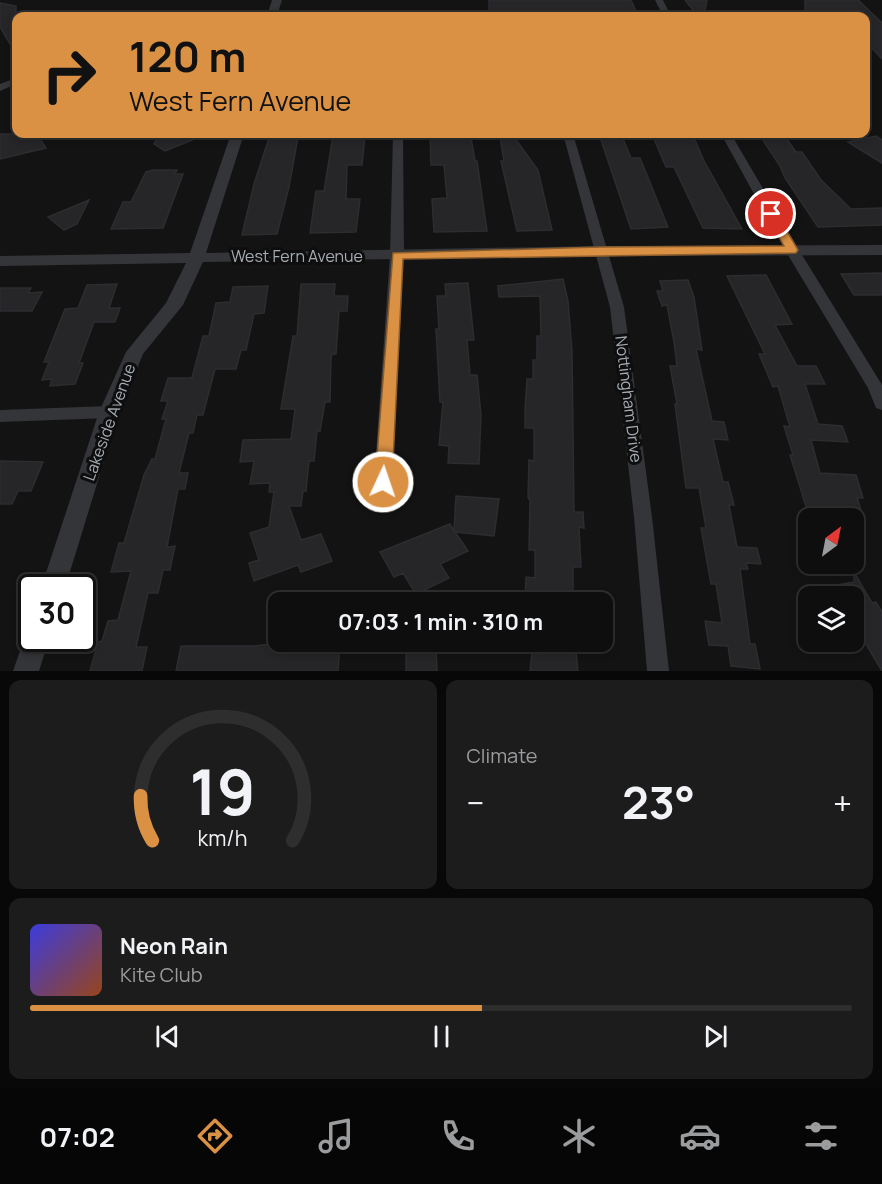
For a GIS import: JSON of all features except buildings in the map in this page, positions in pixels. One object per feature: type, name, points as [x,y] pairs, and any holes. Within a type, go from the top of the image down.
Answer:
[{"type":"street","name":"Lakeside Avenue","points":[[57,574],[109,412],[135,352],[174,305],[197,257],[236,138]]},
{"type":"street","points":[[383,482],[397,255],[398,138]]},
{"type":"street","name":"Nottingham Drive","points":[[569,138],[617,307],[643,517],[658,671]]},
{"type":"street","points":[[728,138],[792,250],[876,388],[882,404]]},
{"type":"street","name":"West Fern Avenue","points":[[0,261],[600,251],[882,250]]},
{"type":"street","points":[[0,416],[109,412]]},
{"type":"street","points":[[26,671],[32,652]]},
{"type":"route","points":[[383,482],[397,255],[792,250],[771,214]]}]
